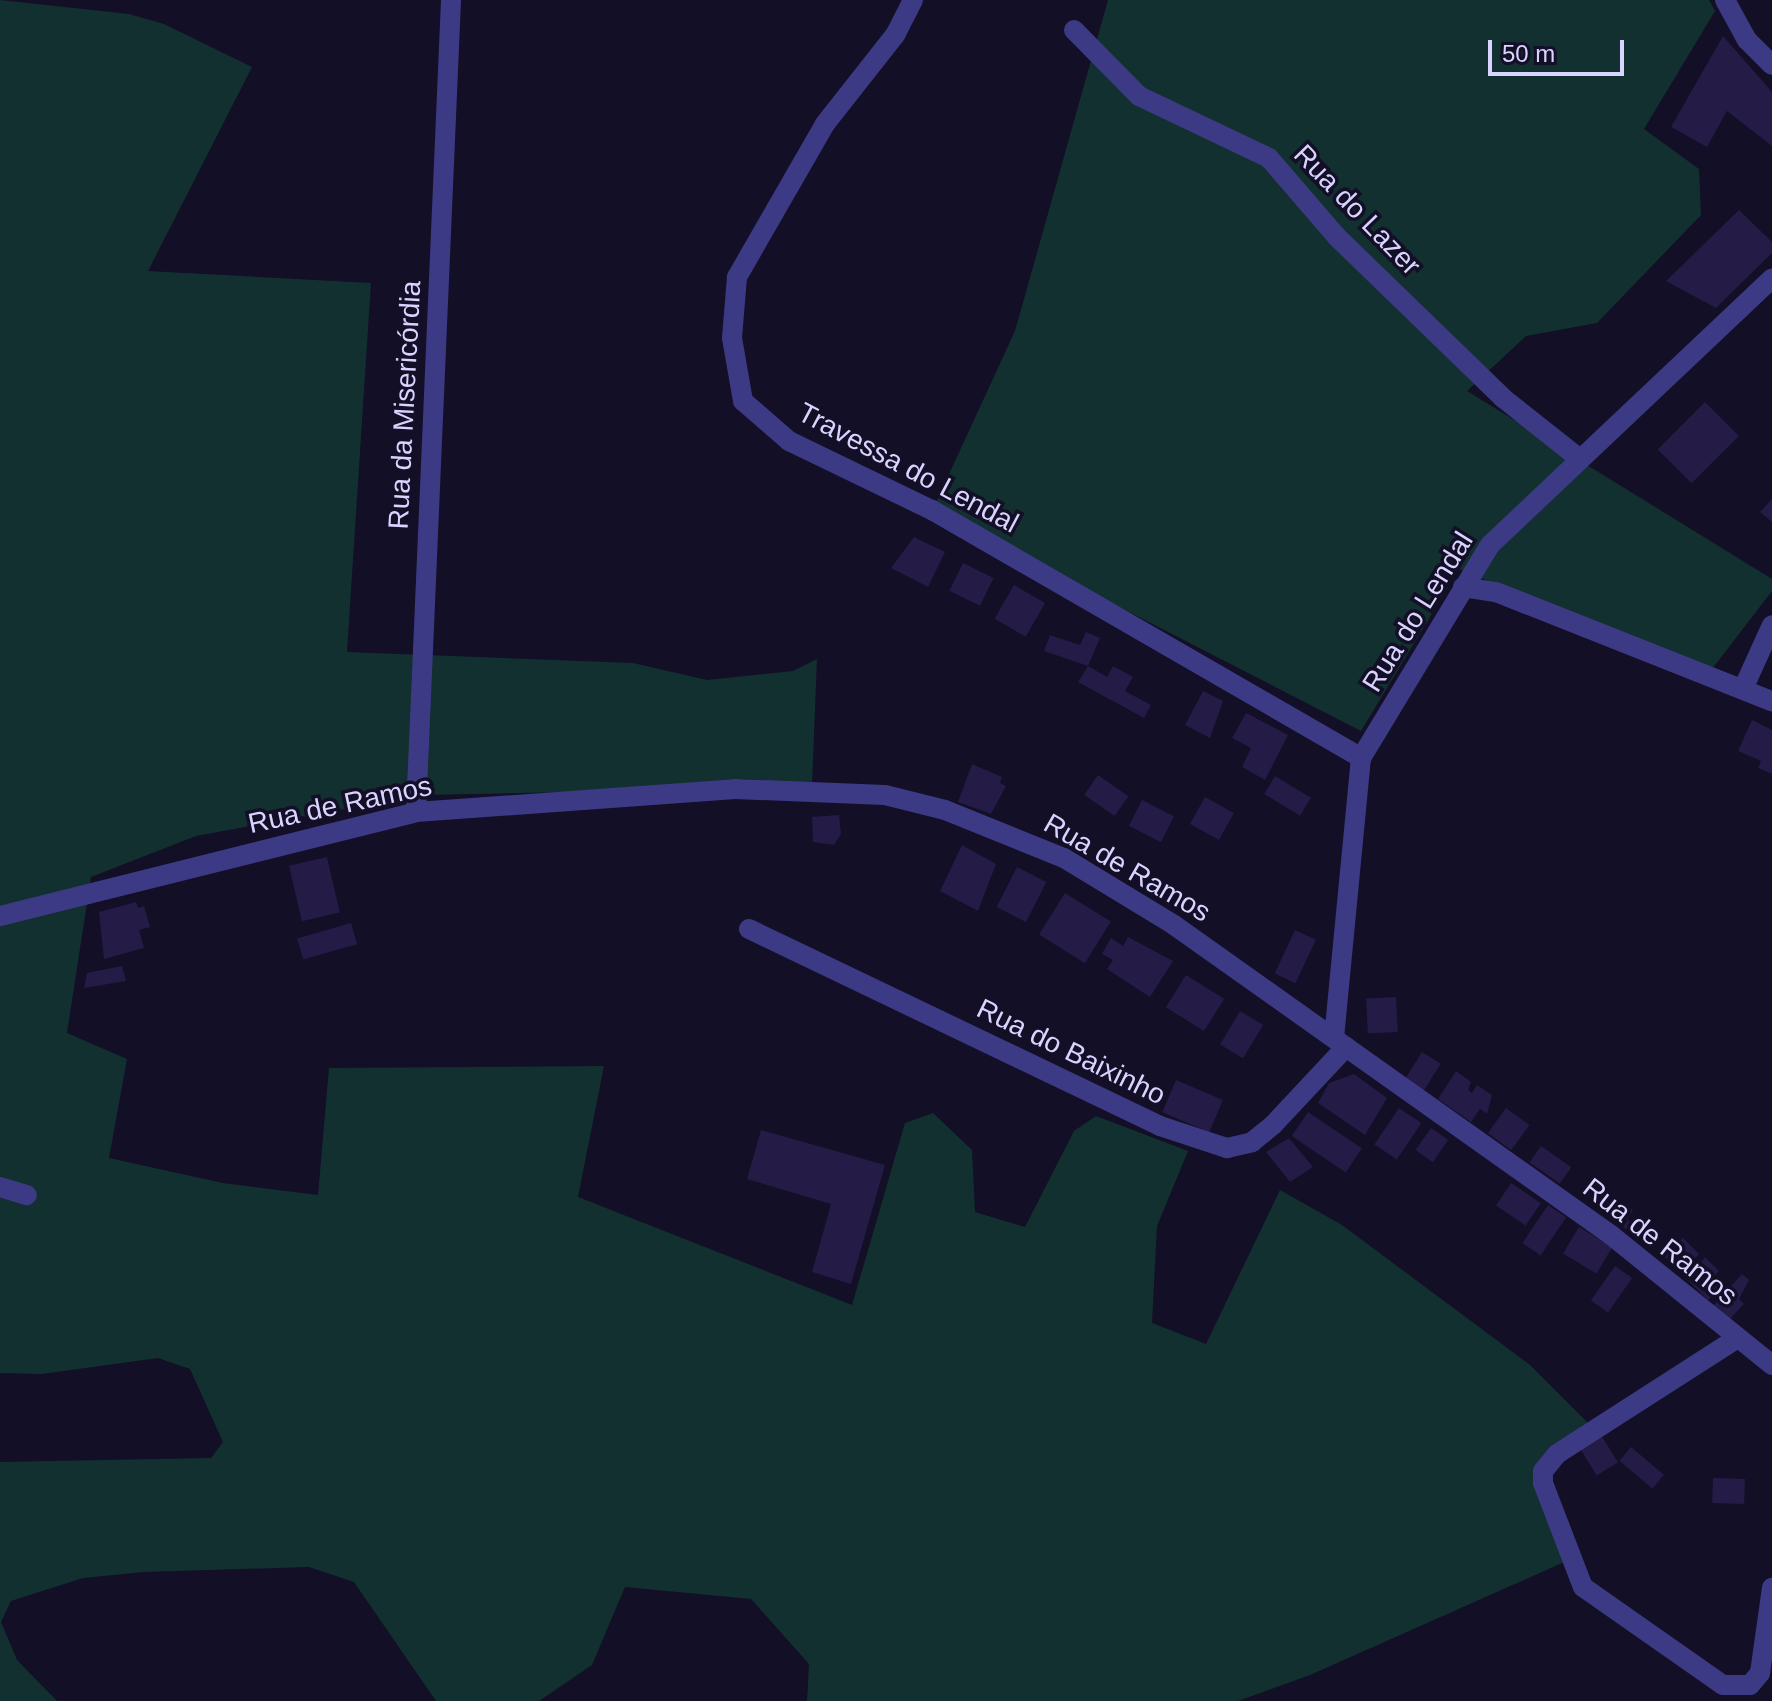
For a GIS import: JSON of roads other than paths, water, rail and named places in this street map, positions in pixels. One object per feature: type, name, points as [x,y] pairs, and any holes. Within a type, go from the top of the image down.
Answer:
[{"type":"street","name":"Rua da Misericórdia","points":[[416,812],[451,0]]},
{"type":"street","name":"Travessa do Lendal","points":[[913,0],[895,35],[825,124],[737,277],[732,338],[743,401],[789,441],[945,518],[1361,758]]},
{"type":"street","points":[[1725,0],[1747,40],[1772,65]]},
{"type":"street","name":"Rua do Lazer","points":[[1074,30],[1139,96],[1269,158],[1337,237],[1503,398],[1580,459]]},
{"type":"street","name":"Rua do Lendal","points":[[1340,1042],[1361,758],[1490,545],[1772,278]]},
{"type":"street","points":[[1463,587],[1496,592],[1772,701]]},
{"type":"street","points":[[1743,689],[1772,625]]},
{"type":"street","name":"Rua de Ramos","points":[[0,916],[416,812],[735,789],[885,795],[974,821],[1064,858],[1174,925],[1611,1235],[1772,1365]]},
{"type":"street","name":"Rua do Baixinho","points":[[749,929],[1160,1126],[1227,1148],[1252,1142],[1273,1125],[1340,1042]]},
{"type":"street","points":[[0,1187],[27,1195]]},
{"type":"street","points":[[1736,1339],[1557,1454],[1543,1471],[1543,1483],[1583,1587],[1723,1685],[1750,1685],[1760,1673],[1772,1588]]}]
